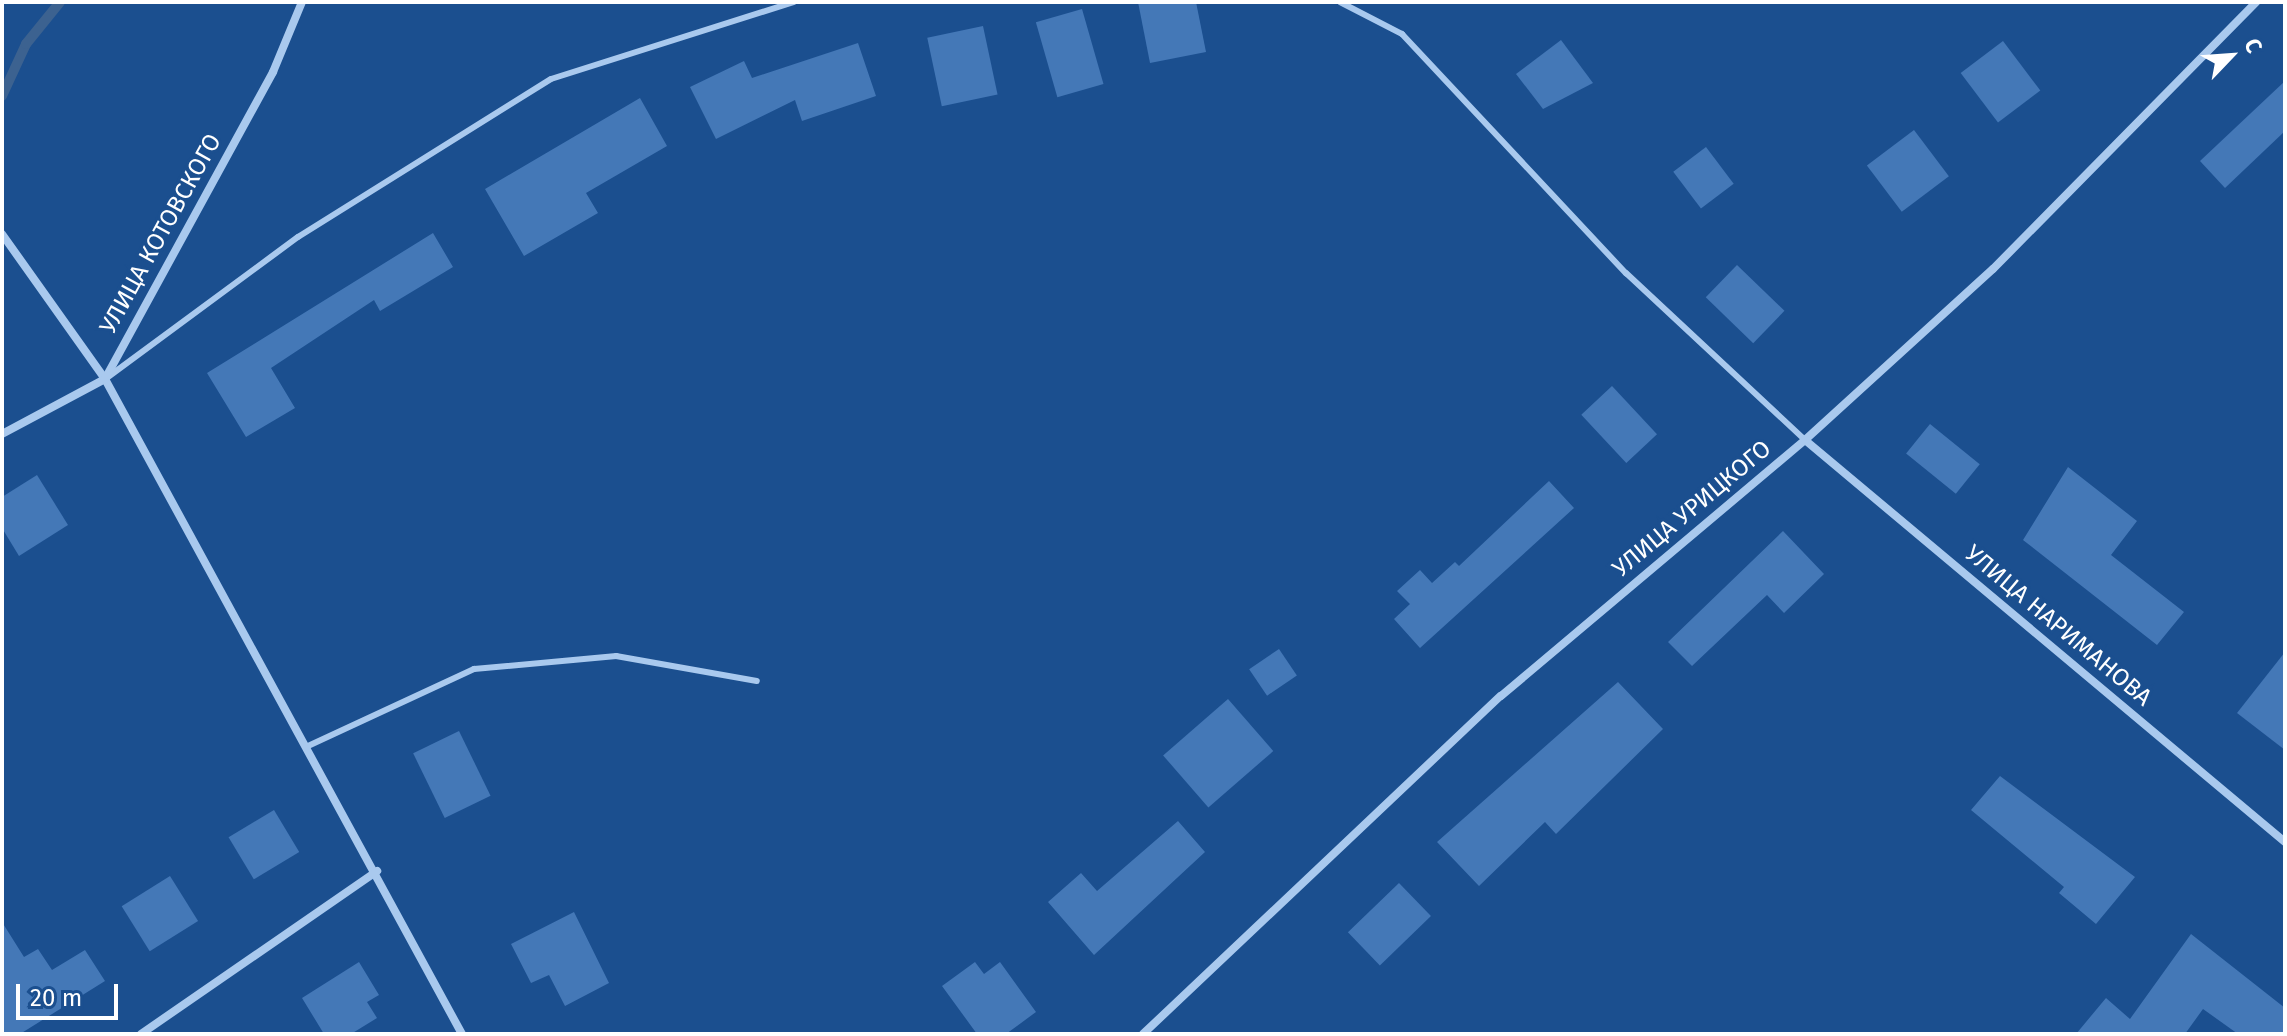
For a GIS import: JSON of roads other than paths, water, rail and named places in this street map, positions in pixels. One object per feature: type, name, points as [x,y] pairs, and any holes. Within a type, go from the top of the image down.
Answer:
[{"type":"street","name":"УЛИЦА КОТОВСКОГО","points":[[105,379],[273,72],[302,2]]},
{"type":"street","name":"УЛИЦА УРИЦКОГО","points":[[1143,1034],[1501,696],[1805,440],[1993,269],[2256,2]]},
{"type":"street","points":[[2,234],[105,379],[377,871],[462,1034]]},
{"type":"street","points":[[2,434],[105,379]]},
{"type":"street","name":"УЛИЦА НАРИМАНОВА","points":[[1805,440],[2285,842]]},
{"type":"street","points":[[141,1034],[377,871]]},
{"type":"lane","points":[[105,379],[298,237],[551,79],[794,2]]},
{"type":"lane","points":[[1340,2],[1402,34],[1626,273],[1805,440]]},
{"type":"lane","points":[[308,746],[474,669],[616,656],[757,681]]},
{"type":"waterway","points":[[2,96],[26,44],[60,2]]}]
